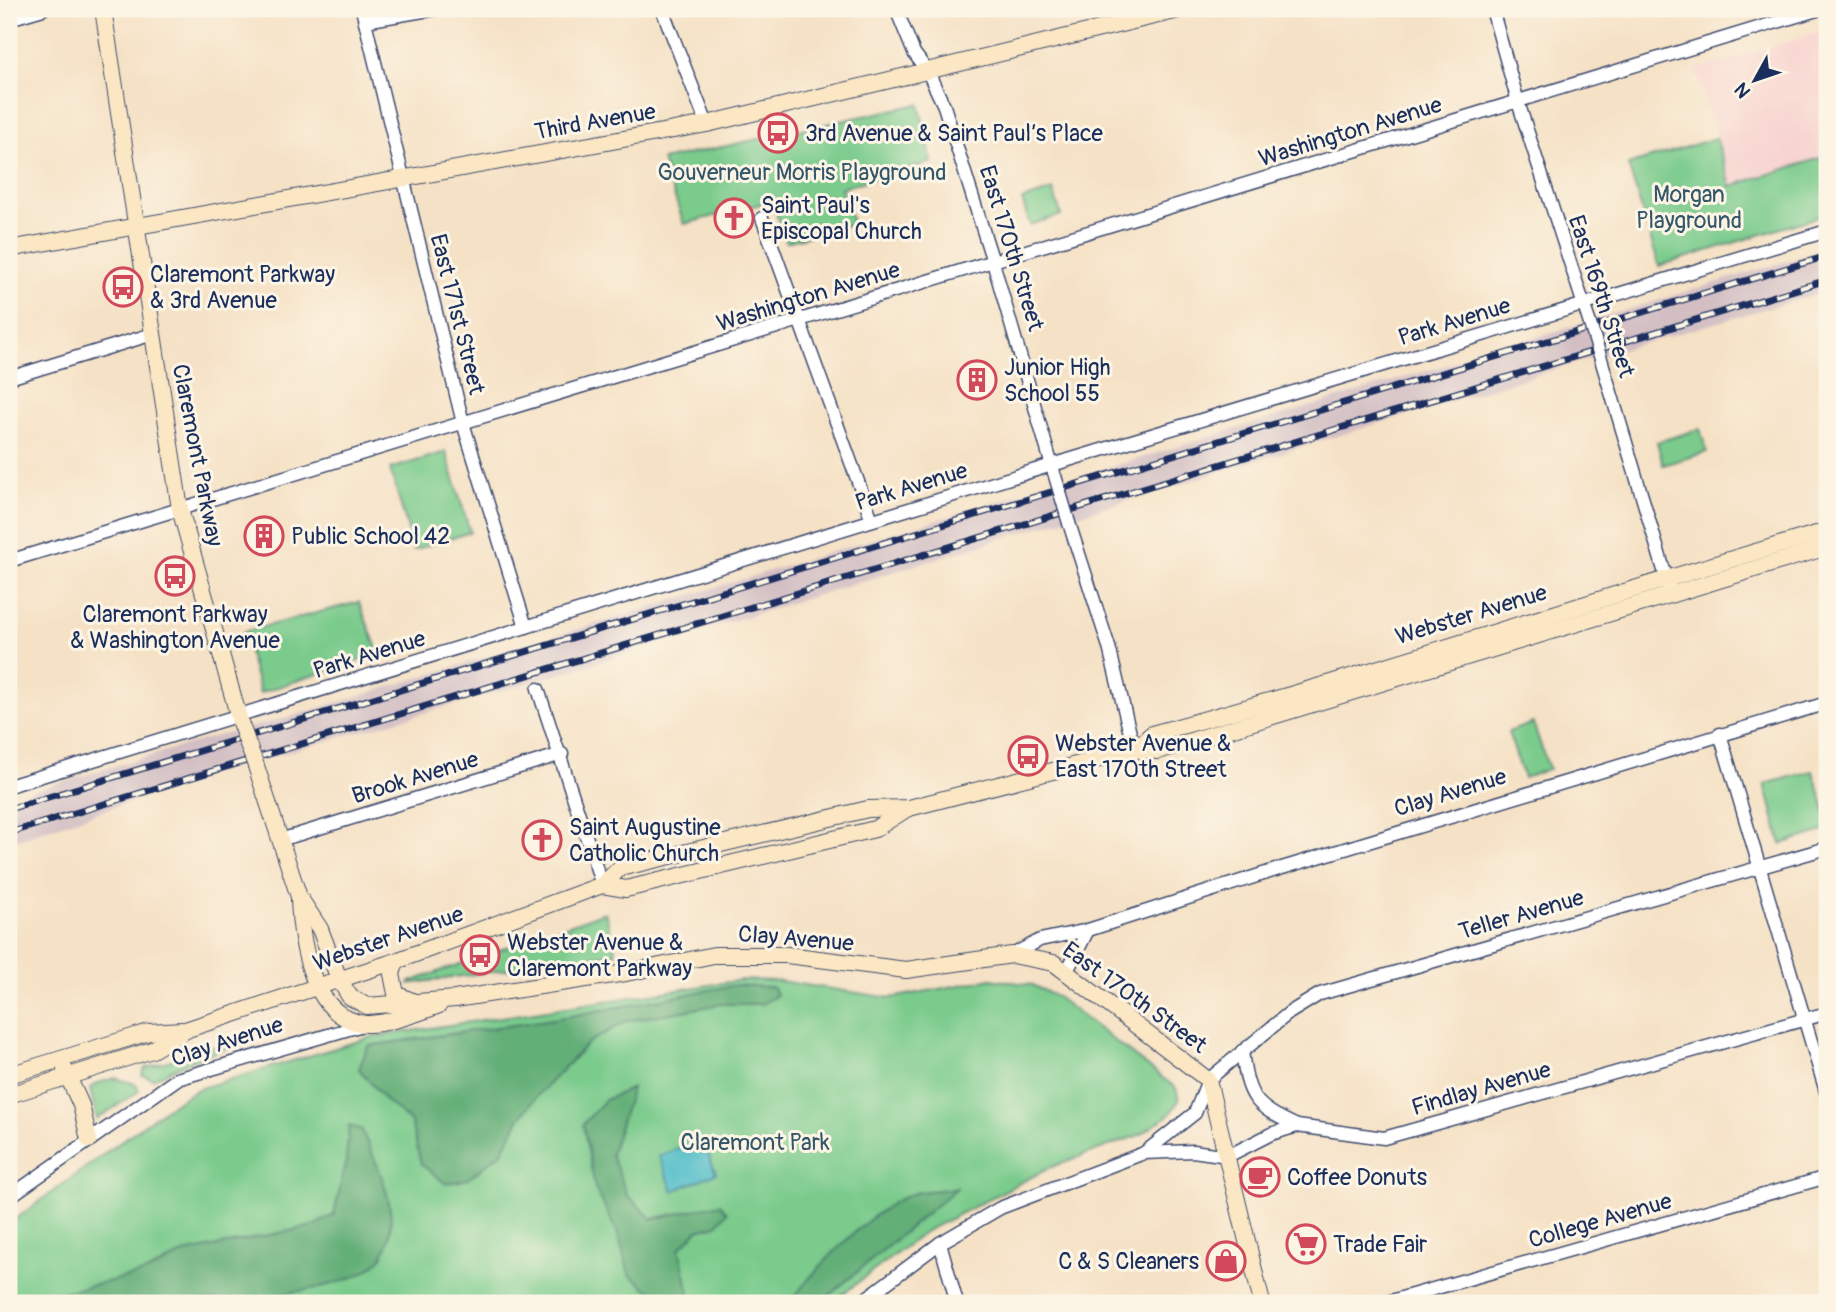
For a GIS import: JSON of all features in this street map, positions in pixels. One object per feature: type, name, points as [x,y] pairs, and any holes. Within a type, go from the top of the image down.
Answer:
[{"type":"main road","name":"Claremont Parkway","points":[[103,9],[180,509],[240,721],[299,897],[320,929],[339,979]]},
{"type":"main road","name":"Third Avenue","points":[[9,249],[136,224],[707,124],[1183,9]]},
{"type":"main road","name":"Webster Avenue","points":[[1134,750],[1152,734],[1324,685],[1666,578],[1827,531]]},
{"type":"main road","name":"Webster Avenue","points":[[9,1095],[152,1050],[188,1029],[396,961],[602,885],[620,868],[868,809],[909,808],[1134,750],[1158,751],[1673,597],[1827,547]]},
{"type":"main road","name":"Webster Avenue","points":[[602,885],[626,889],[875,829],[909,808]]},
{"type":"main road","name":"Claremont Parkway","points":[[299,897],[301,935],[317,987]]},
{"type":"main road","name":"Clay Avenue","points":[[339,979],[350,997],[367,1006],[455,999],[626,973],[714,955],[787,956],[906,970],[1012,955]]},
{"type":"main road","name":"East 170th Street","points":[[1012,955],[1039,958],[1067,971],[1208,1080],[1262,1303]]},
{"type":"main road","points":[[396,961],[392,974],[396,994],[412,1001]]},
{"type":"main road","points":[[317,987],[335,1010],[346,1018],[367,1024]]},
{"type":"main road","name":"Clay Avenue","points":[[367,1024],[418,1013],[455,999]]},
{"type":"main road","name":"Webster Avenue","points":[[9,1076],[149,1032],[188,1029]]},
{"type":"main road","points":[[60,1060],[81,1105],[89,1140]]},
{"type":"street","points":[[9,19],[43,9]]},
{"type":"street","points":[[363,15],[435,9]]},
{"type":"street","points":[[662,9],[707,124]]},
{"type":"street","name":"East 170th Street","points":[[896,9],[914,53],[928,72],[944,106],[1109,647],[1134,750]]},
{"type":"street","name":"East 169th Street","points":[[1492,9],[1518,103],[1601,359],[1673,597]]},
{"type":"street","name":"Washington Avenue","points":[[9,561],[1820,9]]},
{"type":"street","name":"East 171st Street","points":[[363,15],[463,423],[526,627]]},
{"type":"street","points":[[762,218],[872,520]]},
{"type":"street","name":"Park Avenue","points":[[9,786],[240,721],[526,627],[872,520],[1053,470],[1583,304],[1827,231]]},
{"type":"street","points":[[9,378],[153,334]]},
{"type":"street","points":[[538,689],[562,754],[602,885]]},
{"type":"street","name":"Clay Avenue","points":[[1012,955],[1040,940],[1088,930],[1827,703]]},
{"type":"street","points":[[1720,734],[1762,867],[1827,1095]]},
{"type":"street","name":"Brook Avenue","points":[[280,840],[562,754]]},
{"type":"street","name":"Teller Avenue","points":[[1208,1080],[1289,1013],[1320,994],[1827,848]]},
{"type":"street","points":[[1067,971],[1088,930]]},
{"type":"street","name":"Findlay Avenue","points":[[1228,1156],[1272,1134],[1297,1126],[1384,1138],[1827,1013]]},
{"type":"street","name":"Clay Avenue","points":[[9,1196],[177,1079],[367,1024]]},
{"type":"street","points":[[1242,1051],[1242,1070],[1252,1097],[1272,1115],[1297,1126]]},
{"type":"street","points":[[860,1303],[940,1243],[1000,1208],[1144,1153],[1195,1113],[1208,1080]]},
{"type":"street","points":[[1144,1153],[1193,1151],[1228,1156]]},
{"type":"street","name":"College Avenue","points":[[1384,1303],[1827,1177]]},
{"type":"street","points":[[940,1243],[957,1303]]},
{"type":"shaded area","points":[[1827,30],[1827,156],[1732,186],[1696,70]]},
{"type":"shaded area","points":[[1827,249],[1827,291],[1585,360],[556,675],[215,773],[9,842],[9,799],[28,792],[209,738],[290,717]]},
{"type":"green space","name":"Gouverneur Morris Playground","points":[[919,104],[932,162],[841,188],[853,224],[786,242],[772,201],[684,224],[662,160]]},
{"type":"green space","name":"Morgan Playground","points":[[1716,138],[1731,186],[1827,156],[1827,214],[1659,266],[1628,165]]},
{"type":"green space","points":[[1053,190],[1061,215],[1030,225],[1022,200]]},
{"type":"green space","points":[[1700,429],[1707,452],[1663,465],[1657,442]]},
{"type":"green space","points":[[446,452],[470,532],[414,550],[390,469]]},
{"type":"green space","points":[[359,602],[379,654],[260,693],[243,632]]},
{"type":"green space","points":[[1533,723],[1549,769],[1524,778],[1508,732]]},
{"type":"green space","points":[[1813,771],[1827,815],[1827,830],[1781,844],[1765,784]]},
{"type":"green space","points":[[605,912],[616,953],[409,984],[410,982]]},
{"type":"green space","name":"Claremont Park","points":[[991,979],[1033,985],[1057,997],[1176,1088],[1179,1100],[1170,1114],[1142,1134],[1051,1167],[926,1231],[831,1303],[9,1303],[9,1224],[168,1107],[198,1089],[372,1037],[742,980],[779,981],[891,998]]},
{"type":"green space","points":[[736,985],[772,987],[777,995],[762,1004],[722,1004],[627,1021],[588,1043],[537,1096],[519,1119],[502,1152],[468,1179],[446,1184],[421,1164],[411,1122],[386,1101],[359,1069],[368,1046],[554,1019]]},
{"type":"green space","points":[[239,1039],[240,1044],[192,1060],[153,1079],[142,1075],[145,1068]]},
{"type":"green space","points":[[115,1078],[136,1084],[139,1091],[97,1119],[90,1089],[98,1083]]},
{"type":"green space","points":[[632,1088],[611,1154],[627,1195],[652,1219],[720,1204],[727,1212],[717,1225],[698,1230],[679,1249],[690,1296],[664,1302],[629,1274],[617,1231],[595,1188],[583,1124],[605,1100]]},
{"type":"green space","points":[[349,1126],[361,1129],[381,1175],[390,1207],[389,1240],[383,1255],[361,1273],[322,1287],[214,1300],[99,1304],[18,1303],[144,1273],[184,1253],[313,1226],[334,1215],[346,1161]]},
{"type":"green space","points":[[958,1187],[820,1303],[789,1303],[847,1240],[882,1210],[915,1193]]},
{"type":"water","points":[[702,1139],[716,1173],[673,1191],[659,1156]]},
{"type":"railway","points":[[9,809],[1827,256]]},
{"type":"railway","points":[[9,833],[1827,280]]},
{"type":"place","name":"3rd Avenue & Saint Paul’s Place","points":[[778,133]]},
{"type":"place","name":"Saint Paul's Episcopal Church","points":[[734,218]]},
{"type":"place","name":"Claremont Parkway & 3rd Avenue","points":[[123,287]]},
{"type":"place","name":"Junior High School 55","points":[[977,380]]},
{"type":"place","name":"Public School 42","points":[[264,536]]},
{"type":"place","name":"Claremont Parkway & Washington Avenue","points":[[175,576]]},
{"type":"place","name":"Webster Avenue & East 170th Street","points":[[1028,756]]},
{"type":"place","name":"Saint Augustine Catholic Church","points":[[542,840]]},
{"type":"place","name":"Webster Avenue & Claremont Parkway","points":[[480,955]]},
{"type":"place","name":"Coffee Donuts","points":[[1260,1177]]},
{"type":"place","name":"Trade Fair","points":[[1306,1244]]},
{"type":"place","name":"C & S Cleaners","points":[[1226,1261]]}]
